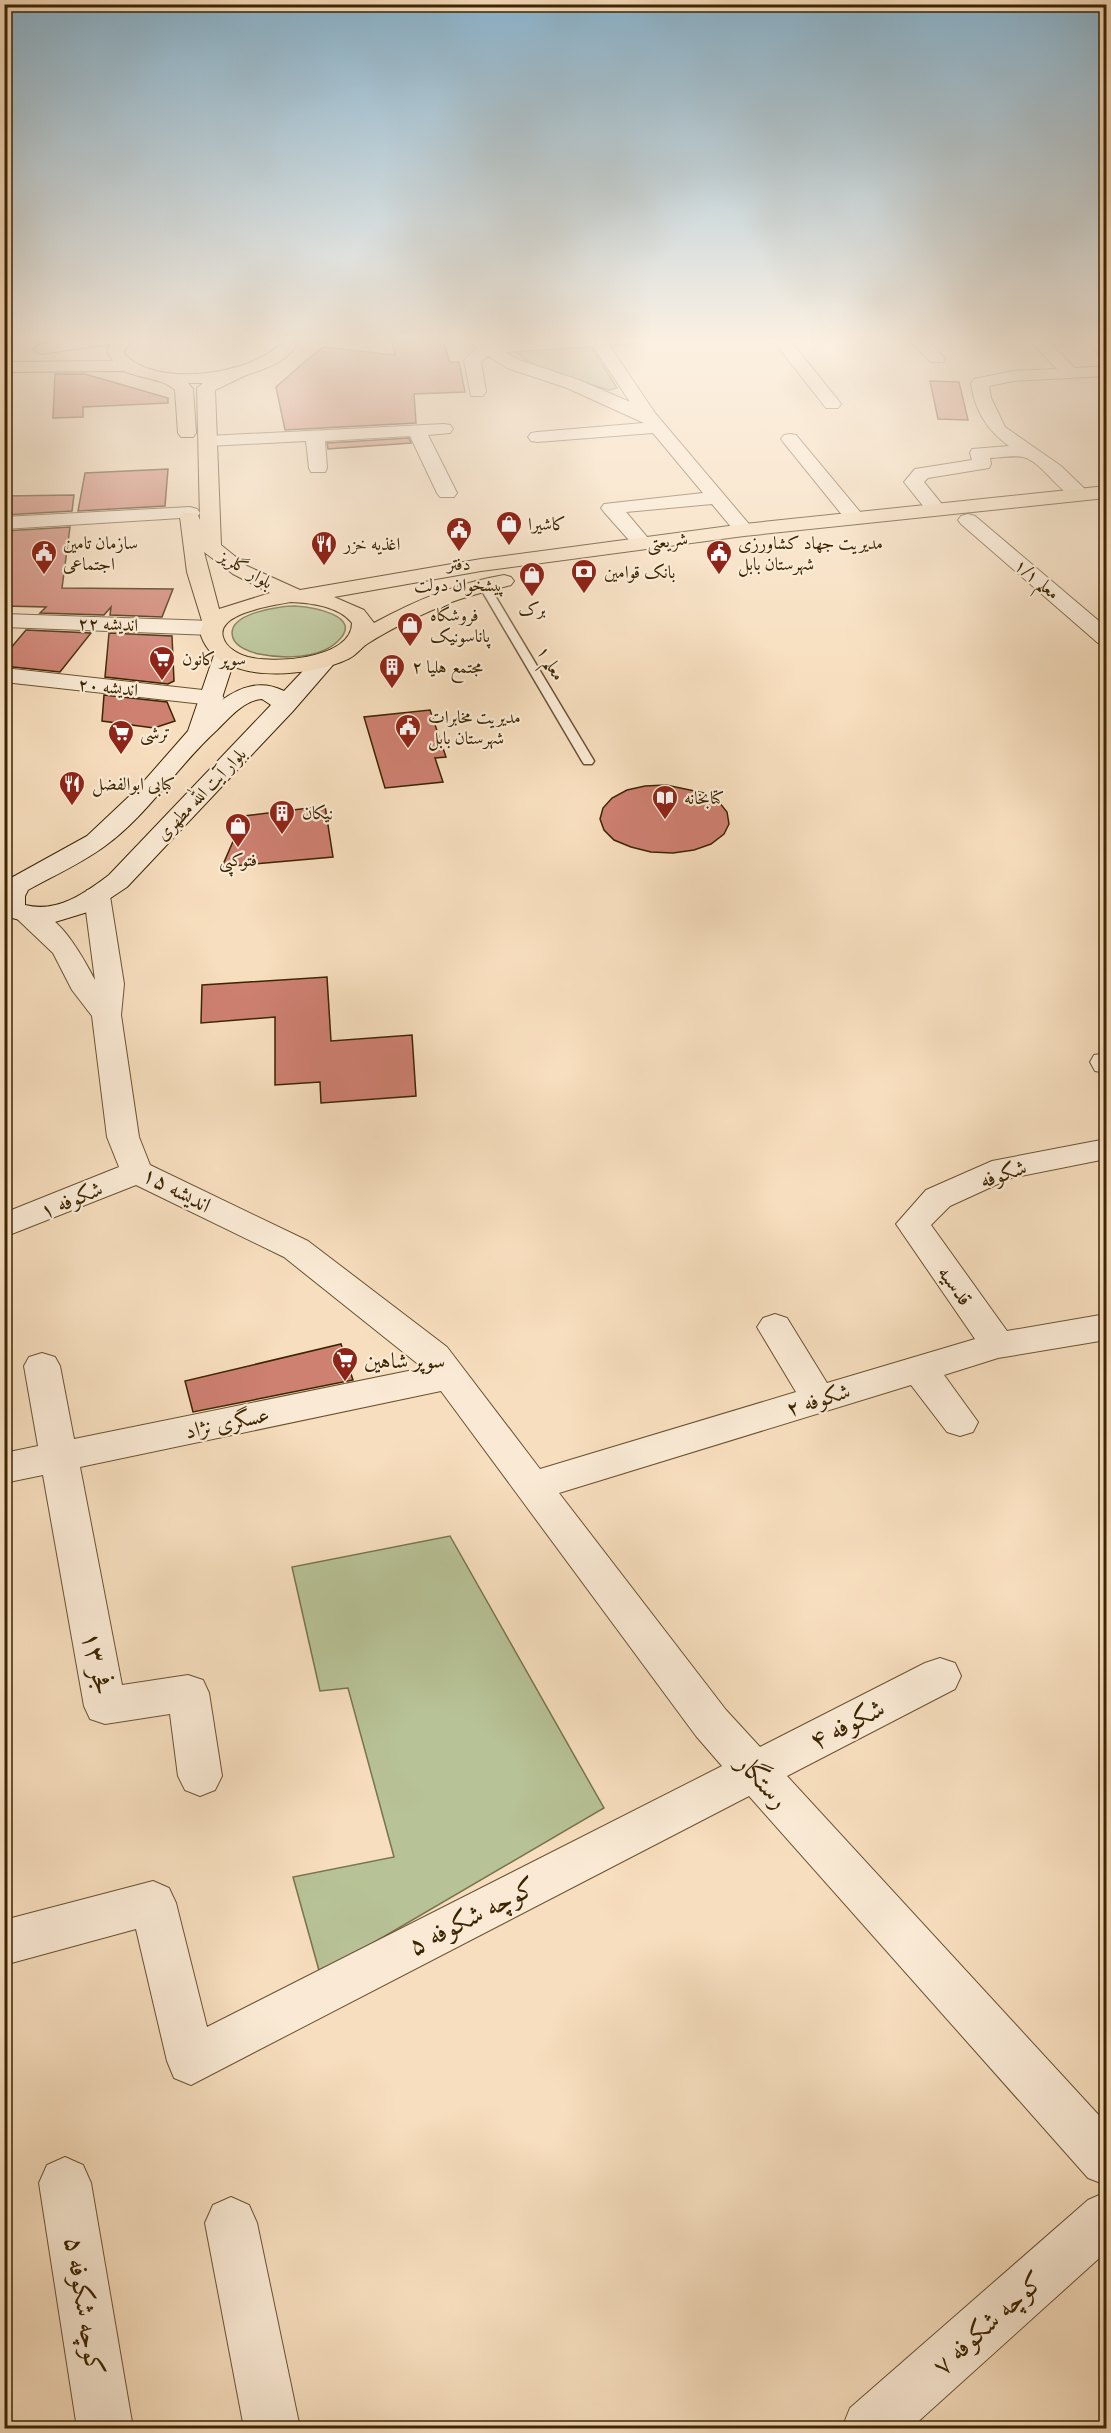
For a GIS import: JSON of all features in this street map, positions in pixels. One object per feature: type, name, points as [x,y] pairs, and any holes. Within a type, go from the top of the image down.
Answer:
[{"type":"main road","name":"بلوار گلریز","points":[[207,452],[211,547],[240,570],[296,596]]},
{"type":"main road","name":"بلوار گلریز","points":[[189,492],[194,567],[213,626],[211,638],[215,647],[225,655]]},
{"type":"main road","name":"شریعتی","points":[[747,540],[854,517],[1107,492]]},
{"type":"main road","name":"شریعتی","points":[[213,626],[236,608],[253,602],[481,565],[643,544],[747,540],[1107,509]]},
{"type":"main road","name":"شریعتی","points":[[225,655],[249,663],[280,666],[327,659],[352,647],[360,639],[416,607],[483,584],[693,557]]},
{"type":"main road","points":[[377,581],[378,590],[386,598],[416,607]]},
{"type":"main road","points":[[296,596],[341,605],[354,612],[361,620],[363,630],[360,639]]},
{"type":"street","points":[[316,452],[318,468]]},
{"type":"street","points":[[427,452],[447,493]]},
{"type":"street","points":[[677,452],[747,540]]},
{"type":"street","points":[[800,452],[854,517]]},
{"type":"street","points":[[934,508],[914,482],[922,473],[982,464],[979,453],[1014,452]]},
{"type":"street","points":[[1028,452],[1054,470],[1080,494]]},
{"type":"street","points":[[643,544],[611,508],[716,498]]},
{"type":"street","points":[[4,523],[190,513]]},
{"type":"street","name":"معلم ۱/۱","points":[[968,520],[1107,638]]},
{"type":"street","points":[[1082,616],[1107,614]]},
{"type":"street","name":"اندیشه ۲۲","points":[[4,620],[213,626]]},
{"type":"street","name":"بلوار آیت الله مطهری","points":[[13,901],[96,841],[147,793],[199,733],[225,655]]},
{"type":"street","name":"بلوار آیت الله مطهری","points":[[13,901],[62,914],[97,896],[118,881],[327,659]]},
{"type":"street","name":"اندیشه ۲۰","points":[[4,675],[212,698]]},
{"type":"street","points":[[199,733],[243,694],[256,692],[270,694],[279,697],[285,706]]},
{"type":"street","name":"اندیشه ۱۵","points":[[97,896],[110,984],[106,1015],[123,1137],[137,1172],[296,1249],[434,1356],[449,1376]]},
{"type":"street","points":[[13,901],[46,929],[64,950],[86,990],[106,1015]]},
{"type":"street","name":"شکوفه","points":[[913,1224],[938,1198],[1004,1169],[1107,1149]]},
{"type":"street","name":"شکوفه ۱","points":[[4,1226],[137,1172]]},
{"type":"street","name":"قدسیه","points":[[913,1224],[998,1345]]},
{"type":"street","points":[[775,1327],[818,1399]]},
{"type":"street","name":"شکوفه ۲","points":[[532,1486],[998,1345],[1107,1327]]},
{"type":"street","points":[[42,1366],[58,1457]]},
{"type":"street","points":[[919,1369],[960,1422]]},
{"type":"street","name":"عسگری نژاد","points":[[4,1468],[449,1376]]},
{"type":"street","name":"رستگار","points":[[449,1376],[711,1723],[1107,2160]]},
{"type":"street","name":"فجر ۱۳","points":[[58,1457],[105,1706],[188,1693],[200,1776]]},
{"type":"street","name":"شکوفه ۴","points":[[754,1771],[940,1676]]},
{"type":"street","name":"کوچه شکوفه ۵","points":[[4,1943],[153,1903],[191,2061],[754,1771]]},
{"type":"street","name":"کوچه شکوفه ۵","points":[[65,2183],[105,2428]]},
{"type":"street","name":"کوچه شکوفه ۷","points":[[870,2428],[1107,2218]]},
{"type":"street","points":[[231,2223],[272,2428]]},
{"type":"lane","name":"معلم ۱","points":[[483,584],[588,760]]},
{"type":"green space","points":[[295,606],[332,614],[345,625],[345,632],[330,647],[311,654],[290,657],[252,652],[237,644],[233,638],[233,629],[237,622],[245,617],[278,607]]},
{"type":"green space","points":[[450,1536],[604,1808],[320,1974],[293,1877],[394,1857],[348,1688],[320,1691],[292,1567]]},
{"type":"building","points":[[168,469],[165,506],[78,511],[85,473]]},
{"type":"building","points":[[74,495],[72,511],[4,515],[4,496]]},
{"type":"building","points":[[70,527],[62,588],[173,589],[162,617],[110,615],[111,607],[104,615],[40,613],[46,607],[4,606],[4,531]]},
{"type":"building","points":[[26,630],[91,633],[60,672],[4,666],[4,656]]},
{"type":"building","points":[[109,633],[172,636],[174,681],[168,684],[105,677]]},
{"type":"building","points":[[104,695],[167,702],[175,721],[154,728],[102,721]]},
{"type":"building","points":[[430,710],[446,757],[435,758],[443,782],[385,788],[364,717]]},
{"type":"building","name":"کتابخانه","points":[[666,785],[704,793],[719,802],[727,812],[729,824],[724,834],[711,844],[694,850],[673,853],[651,852],[631,847],[614,840],[604,830],[600,819],[603,808],[612,798],[627,790]]},
{"type":"building","name":"نیکان","points":[[325,806],[333,857],[222,867],[244,816]]},
{"type":"building","points":[[327,977],[331,1041],[412,1035],[416,1096],[321,1103],[320,1082],[275,1085],[275,1017],[201,1023],[202,985]]},
{"type":"building","points":[[341,1344],[353,1380],[193,1412],[185,1381]]},
{"type":"place","name":"کاشیرا","points":[[509,547]]},
{"type":"place","name":"دفتر پیشخوان دولت","points":[[459,553]]},
{"type":"place","name":"اغذیه خزر","points":[[324,567]]},
{"type":"place","name":"سازمان تامین اجتماعی","points":[[44,576]]},
{"type":"place","name":"مدیریت جهاد کشاورزی شهرستان بابل","points":[[719,576]]},
{"type":"place","name":"بانک قوامین","points":[[584,595]]},
{"type":"place","name":"برک","points":[[532,598]]},
{"type":"place","name":"فروشگاه پاناسونیک","points":[[410,648]]},
{"type":"place","name":"سوپر کانون","points":[[162,682]]},
{"type":"place","name":"مجتمع هلیا ۲","points":[[392,690]]},
{"type":"place","name":"مدیریت مخابرات شهرستان بابل","points":[[408,750]]},
{"type":"place","name":"ترشی","points":[[121,756]]},
{"type":"place","name":"کبابی ابوالفضل","points":[[72,807]]},
{"type":"place","name":"کتابخانه","points":[[665,821]]},
{"type":"place","name":"نیکان","points":[[282,836]]},
{"type":"place","name":"فتوکپی","points":[[238,849]]},
{"type":"place","name":"سوپر شاهین","points":[[345,1383]]}]
